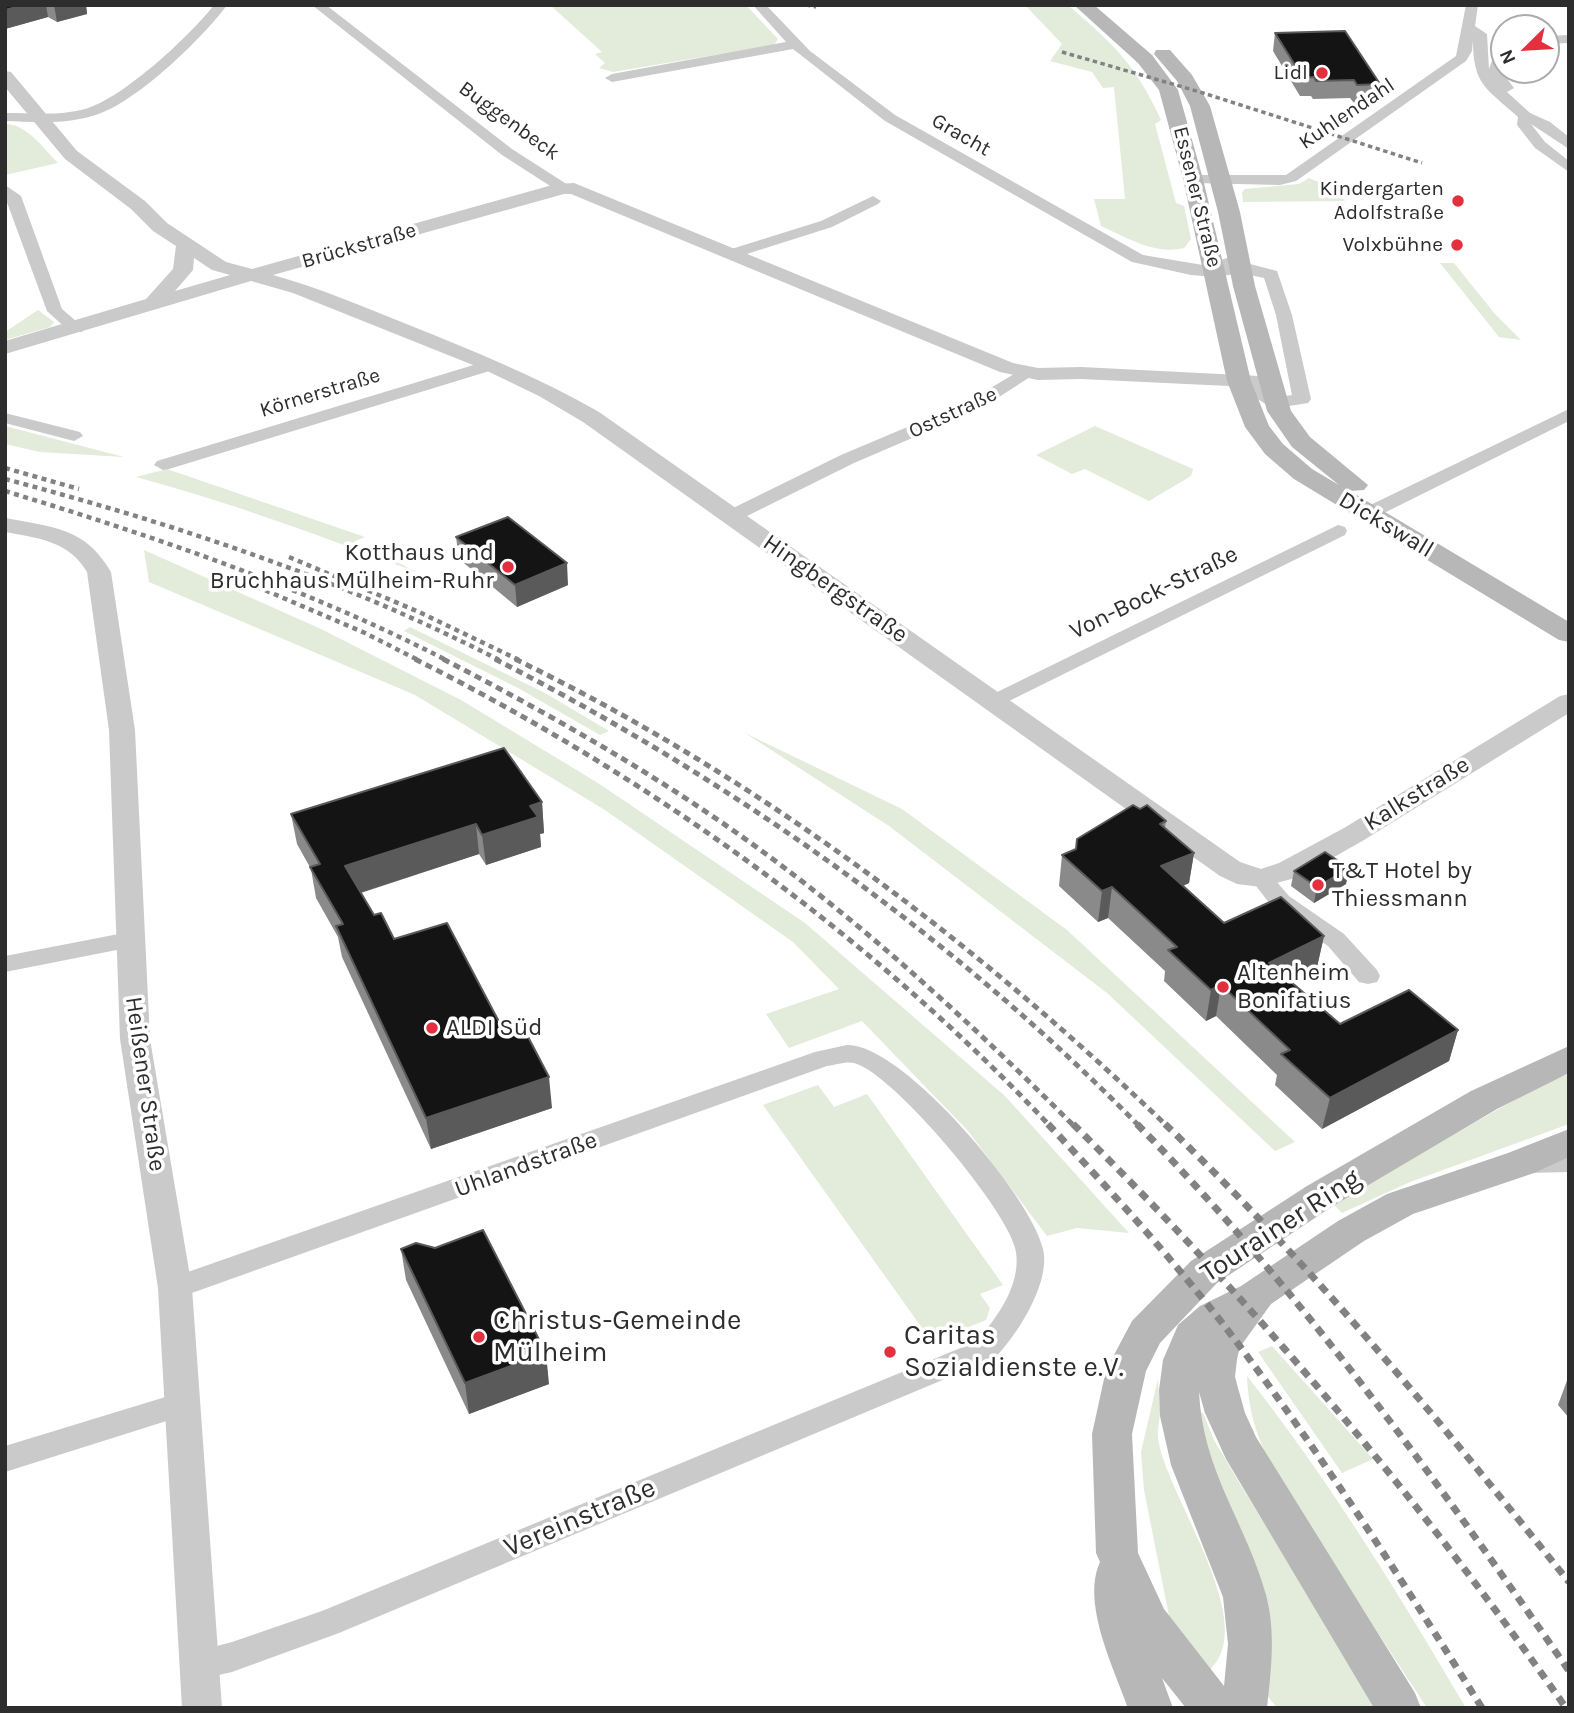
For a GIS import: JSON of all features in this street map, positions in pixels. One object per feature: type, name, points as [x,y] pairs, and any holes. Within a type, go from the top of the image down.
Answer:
[{"type":"main road","name":"Essener Straße","points":[[1083,5],[1145,59],[1168,90],[1193,179],[1239,381]]},
{"type":"main road","name":"Essener Straße","points":[[1105,5],[1168,58],[1185,79],[1200,106],[1221,180],[1240,268],[1271,374],[1273,393]]},
{"type":"main road","name":"Dickswall","points":[[1239,381],[1250,414],[1274,449],[1303,474],[1377,509],[1569,615]]},
{"type":"main road","name":"Dickswall","points":[[1273,393],[1288,426],[1301,442],[1377,509],[1569,634]]},
{"type":"main road","name":"Tourainer Ring","points":[[1215,1708],[1186,1675],[1148,1623],[1116,1553],[1112,1434],[1126,1370],[1146,1332],[1204,1272],[1320,1196],[1484,1100],[1569,1058]]},
{"type":"main road","name":"Tourainer Ring","points":[[1399,1708],[1240,1447],[1225,1413],[1215,1377],[1222,1342],[1257,1293],[1351,1231],[1400,1204],[1521,1163],[1569,1142]]},
{"type":"main road","points":[[1244,1708],[1251,1658],[1250,1623],[1241,1583],[1187,1458],[1178,1415],[1180,1373],[1188,1341],[1217,1314],[1257,1293]]},
{"type":"main road","points":[[1116,1553],[1115,1589],[1126,1639],[1151,1708]]},
{"type":"street","name":"Buggenbeck","points":[[318,5],[507,152],[563,188],[574,189],[1024,373]]},
{"type":"street","name":"Gracht","points":[[759,5],[796,44],[852,91],[890,118],[1138,259],[1160,265],[1240,268]]},
{"type":"street","name":"Kuhlendahl","points":[[1193,179],[1280,181],[1291,178],[1453,65],[1465,51],[1472,5]]},
{"type":"street","points":[[5,117],[40,120],[80,115],[105,107],[177,49],[224,6]]},
{"type":"street","points":[[1469,27],[1480,34],[1482,74],[1525,116],[1545,125],[1568,144]]},
{"type":"street","points":[[612,78],[796,44]]},
{"type":"street","name":"Hingbergstraße","points":[[5,76],[71,155],[138,205],[160,227],[219,266],[300,289],[490,365],[547,391],[592,417],[1230,869],[1247,877],[1261,878]]},
{"type":"street","points":[[1504,84],[1509,90],[1507,98]]},
{"type":"street","points":[[1525,116],[1524,125],[1531,135],[1569,168]]},
{"type":"street","name":"Brückstraße","points":[[5,348],[154,303],[563,188]]},
{"type":"street","points":[[5,189],[13,196],[55,311],[76,328]]},
{"type":"street","points":[[731,254],[844,218],[864,209],[873,201]]},
{"type":"street","name":"Hingbergstraße","points":[[138,205],[190,232],[256,275]]},
{"type":"street","points":[[154,303],[183,270],[186,244]]},
{"type":"street","name":"Essener Straße","points":[[1240,268],[1271,274],[1284,315],[1302,399],[1273,393]]},
{"type":"street","name":"Körnerstraße","points":[[163,465],[490,365]]},
{"type":"street","name":"Oststraße","points":[[732,516],[886,442],[916,432],[1004,390],[1024,373],[1239,381],[1273,393]]},
{"type":"street","points":[[1377,509],[1569,414]]},
{"type":"street","points":[[5,418],[74,436]]},
{"type":"street","name":"Heißener Straße","points":[[5,525],[73,541],[92,557],[99,572],[122,730],[135,1039],[175,1288],[185,1403],[202,1708]]},
{"type":"street","name":"Von-Bock-Straße","points":[[994,701],[1338,531]]},
{"type":"street","name":"Kalkstraße","points":[[1261,878],[1289,870],[1354,834],[1569,702]]},
{"type":"street","points":[[1261,878],[1282,902],[1335,940],[1368,976]]},
{"type":"street","points":[[5,964],[129,940]]},
{"type":"street","name":"Uhlandstraße","points":[[175,1288],[824,1058],[845,1054],[861,1055],[877,1064]]},
{"type":"street","name":"Vereinstraße","points":[[201,1664],[232,1657],[328,1623],[985,1350],[1002,1332],[1018,1303],[1029,1268],[1030,1250],[1023,1230],[991,1182],[954,1135],[877,1064]]},
{"type":"street","points":[[1521,1163],[1569,1162]]},
{"type":"street","points":[[5,1459],[185,1403]]},
{"type":"green space","points":[[550,5],[746,5],[778,39],[774,45],[613,72],[599,68],[605,63],[595,54],[602,52]]},
{"type":"green space","points":[[1025,5],[1068,5],[1111,44],[1142,83],[1161,120],[1155,124],[1176,203],[1184,206],[1191,239],[1184,248],[1173,250],[1152,247],[1101,226],[1094,199],[1125,199],[1114,87],[1103,88],[1092,72],[1050,61],[1062,44]]},
{"type":"green space","points":[[5,124],[27,132],[58,163],[5,175]]},
{"type":"green space","points":[[1309,178],[1336,190],[1345,201],[1243,202],[1242,192],[1245,189],[1299,184]]},
{"type":"green space","points":[[1440,263],[1454,263],[1495,314],[1521,340],[1499,337]]},
{"type":"green space","points":[[38,310],[54,322],[50,327],[5,340],[5,332]]},
{"type":"green space","points":[[5,426],[124,457],[40,452],[5,444]]},
{"type":"green space","points":[[1095,426],[1193,469],[1191,476],[1149,501],[1085,469],[1072,474],[1036,455]]},
{"type":"green space","points":[[167,469],[365,537],[355,541],[419,573],[244,510],[136,477]]},
{"type":"green space","points":[[144,550],[321,629],[461,700],[598,783],[805,923],[1005,1096],[1129,1233],[1077,1228],[1047,1236],[968,1131],[862,1021],[789,1048],[766,1014],[839,989],[793,942],[605,810],[415,695],[149,582]]},
{"type":"green space","points":[[410,627],[545,693],[609,731],[600,735],[518,688],[404,631]]},
{"type":"green space","points":[[745,733],[902,809],[1067,930],[1295,1142],[1275,1151],[1107,993],[889,826]]},
{"type":"green space","points":[[1569,1074],[1569,1124],[1410,1182],[1342,1213],[1332,1203],[1543,1084]]},
{"type":"green space","points":[[818,1085],[834,1107],[867,1094],[1003,1285],[980,1294],[990,1308],[986,1320],[932,1342],[763,1105]]},
{"type":"green space","points":[[1272,1346],[1373,1459],[1342,1473],[1258,1352]]},
{"type":"green space","points":[[1247,1376],[1362,1538],[1466,1708],[1427,1708],[1280,1483],[1257,1431],[1250,1406]]},
{"type":"green space","points":[[1158,1379],[1158,1438],[1164,1463],[1207,1560],[1219,1593],[1225,1624],[1222,1651],[1207,1672],[1169,1616],[1144,1490],[1141,1452]]},
{"type":"green space","points":[[1203,1413],[1214,1440],[1240,1484],[1379,1708],[1277,1708],[1258,1684],[1191,1414]]},
{"type":"building","points":[[5,5],[24,5],[5,10]]},
{"type":"building","points":[[1345,31],[1380,84],[1357,85],[1354,80],[1316,81],[1314,77],[1303,78],[1275,33]]},
{"type":"building","points":[[508,517],[567,563],[515,585],[456,537]]},
{"type":"building","points":[[504,748],[542,802],[530,806],[538,817],[482,835],[476,824],[345,866],[374,915],[381,913],[394,939],[447,923],[507,1037],[525,1031],[549,1077],[426,1118],[336,926],[343,924],[310,867],[320,864],[291,814]]},
{"type":"building","points":[[1133,805],[1140,809],[1147,805],[1166,821],[1160,824],[1194,853],[1161,866],[1224,923],[1281,897],[1324,936],[1269,963],[1340,1024],[1409,990],[1458,1030],[1330,1098],[1281,1054],[1290,1050],[1221,985],[1211,990],[1168,950],[1177,947],[1112,887],[1102,891],[1062,855],[1076,849],[1077,839]]},
{"type":"building","points":[[1325,852],[1349,868],[1317,887],[1294,871]]},
{"type":"building","name":"Christus-Gemeinde Mülheim","points":[[483,1230],[546,1353],[465,1383],[401,1249],[416,1243],[435,1248]]},
{"type":"railway","points":[[806,5],[816,7]]},
{"type":"railway","points":[[1062,52],[1200,92],[1422,163]]},
{"type":"railway","points":[[5,468],[79,489]]},
{"type":"railway","points":[[5,479],[132,515],[257,556],[379,604],[499,660]]},
{"type":"railway","points":[[5,491],[174,546],[285,587],[446,660]]},
{"type":"railway","points":[[289,557],[419,612],[519,660]]},
{"type":"railway","points":[[239,579],[365,633],[418,660]]},
{"type":"railway","points":[[415,659],[502,705],[587,755],[671,808],[752,865],[831,925],[907,989],[1048,1124]]},
{"type":"railway","points":[[443,659],[619,757],[687,799],[768,856],[815,891],[905,966],[1074,1126]]},
{"type":"railway","points":[[495,659],[669,756],[836,867],[916,927],[993,990],[1068,1056],[1137,1124]]},
{"type":"railway","points":[[515,659],[604,705],[691,755],[776,809],[859,867],[1018,991],[1167,1126]]},
{"type":"railway","points":[[1048,1124],[1160,1247],[1258,1370],[1357,1513],[1482,1708]]},
{"type":"railway","points":[[1073,1124],[1206,1262],[1333,1405],[1453,1553],[1566,1708]]},
{"type":"railway","points":[[1137,1124],[1255,1253],[1365,1388],[1469,1528],[1569,1671]]},
{"type":"railway","points":[[1167,1126],[1324,1289],[1424,1404],[1569,1582]]},
{"type":"place","name":"Lidl","points":[[1322,73]]},
{"type":"place","name":"Kindergarten Adolfstraße","points":[[1458,201]]},
{"type":"place","name":"Volxbühne","points":[[1457,245]]},
{"type":"place","name":"Kotthaus und Bruchhaus Mülheim-Ruhr","points":[[508,567]]},
{"type":"place","name":"T&T Hotel by Thiessmann","points":[[1318,885]]},
{"type":"place","name":"Altenheim Bonifatius","points":[[1223,987]]},
{"type":"place","name":"ALDI Süd","points":[[432,1028]]},
{"type":"place","name":"Christus-Gemeinde Mülheim","points":[[479,1337]]},
{"type":"place","name":"Caritas Sozialdienste e.V.","points":[[890,1352]]}]
